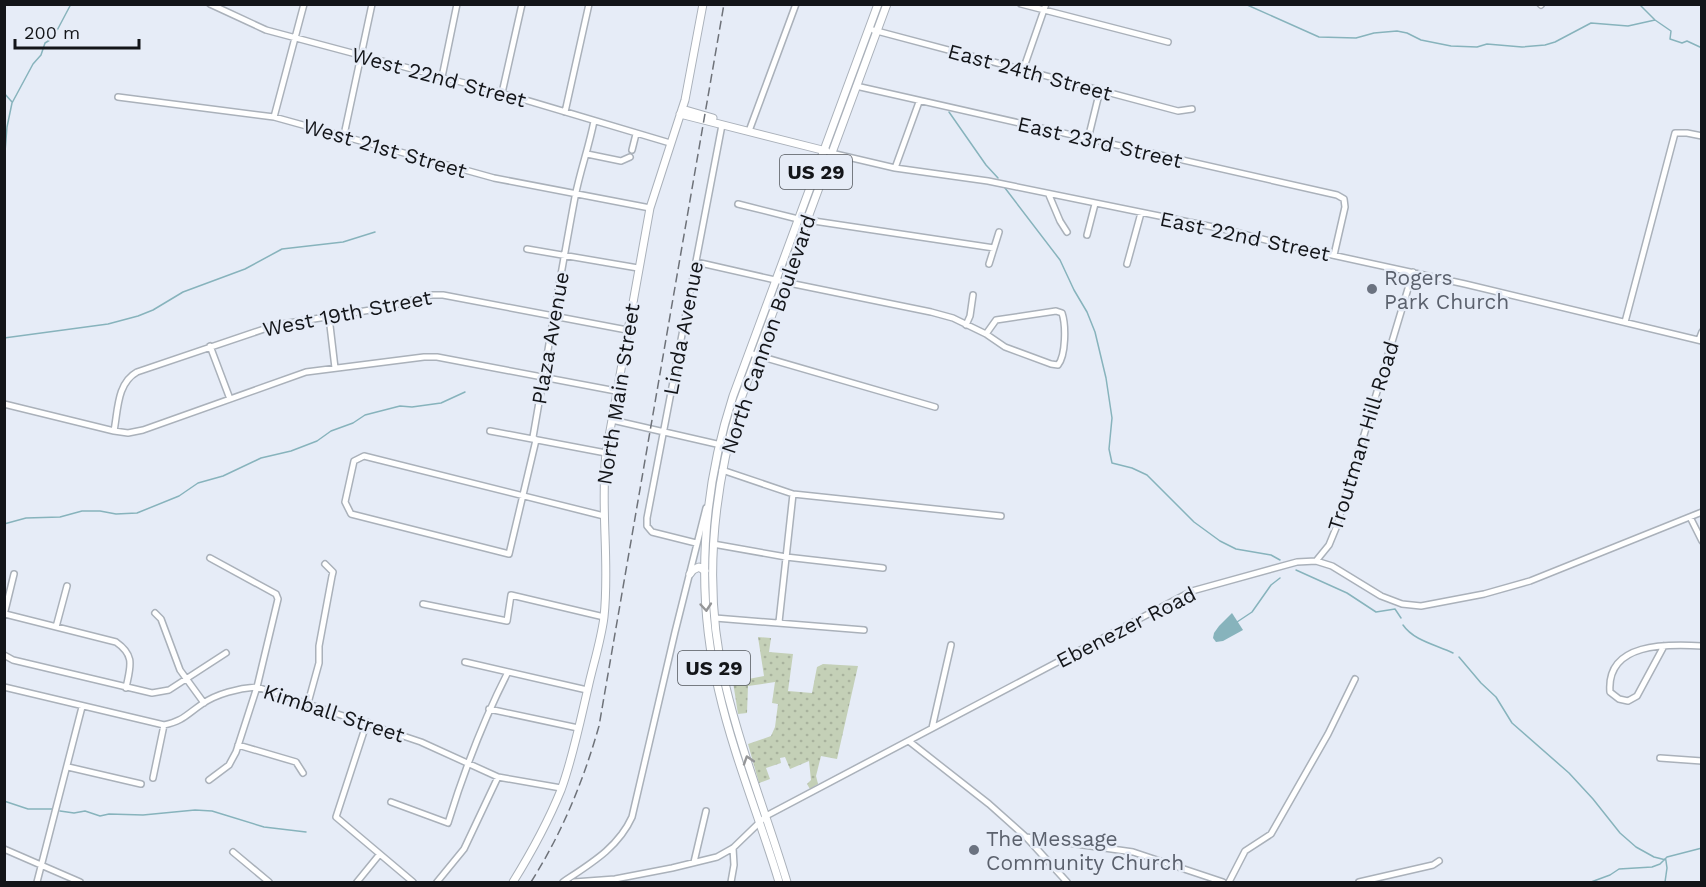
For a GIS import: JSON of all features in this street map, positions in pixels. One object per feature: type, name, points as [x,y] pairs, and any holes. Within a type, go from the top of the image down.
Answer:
[{"type":"main road","name":"North Main Street","points":[[513,882],[543,830],[561,788],[578,728],[604,617],[603,484],[616,391],[650,208],[681,112],[693,63],[703,4]]},
{"type":"main road","name":"North Cannon Boulevard","points":[[780,281],[798,219],[856,86],[873,30],[878,4]]},
{"type":"main road","name":"North Cannon Boulevard","points":[[779,882],[729,728],[716,680],[707,624],[705,571],[705,541],[710,493],[719,444],[780,281],[807,220],[828,152],[873,30],[887,4]]},
{"type":"main road","name":"East 22nd Street","points":[[681,112],[722,125],[749,129]]},
{"type":"main road","name":"East 22nd Street","points":[[681,112],[828,152]]},
{"type":"main road","name":"North Cannon Boulevard","points":[[753,354],[722,470],[713,543],[715,618],[725,682],[787,882]]},
{"type":"main road","points":[[690,574],[699,567],[705,571]]},
{"type":"street","name":"West 22nd Street","points":[[210,4],[266,30],[502,93],[670,143]]},
{"type":"street","points":[[274,117],[304,4]]},
{"type":"street","points":[[344,135],[372,4]]},
{"type":"street","points":[[441,77],[457,4]]},
{"type":"street","points":[[502,93],[522,4]]},
{"type":"street","points":[[566,112],[589,4]]},
{"type":"street","points":[[749,129],[796,4]]},
{"type":"street","points":[[1020,4],[1045,8],[1168,42]]},
{"type":"street","points":[[1023,70],[1045,8]]},
{"type":"street","name":"East 24th Street","points":[[873,30],[1178,111],[1191,109]]},
{"type":"street","name":"East 23rd Street","points":[[856,86],[1337,195],[1344,199],[1345,207],[1334,255]]},
{"type":"street","points":[[1088,139],[1100,90]]},
{"type":"street","name":"West 21st Street","points":[[118,97],[274,117],[494,178],[650,208]]},
{"type":"street","points":[[895,168],[920,102]]},
{"type":"street","name":"Plaza Avenue","points":[[523,495],[364,456],[354,461],[345,502],[351,514],[508,554],[523,495],[536,440],[533,437],[576,193],[594,121]]},
{"type":"street","name":"Linda Avenue","points":[[696,543],[655,534],[649,530],[647,518],[722,125]]},
{"type":"street","points":[[1625,322],[1675,133],[1701,136]]},
{"type":"street","points":[[587,154],[621,161],[631,154],[636,134]]},
{"type":"street","name":"East 22nd Street","points":[[828,152],[895,168],[988,181],[1228,230],[1700,341]]},
{"type":"street","points":[[1049,195],[1067,232]]},
{"type":"street","points":[[738,204],[798,219]]},
{"type":"street","points":[[1087,236],[1095,204]]},
{"type":"street","points":[[1127,264],[1141,213]]},
{"type":"street","points":[[807,220],[994,248]]},
{"type":"street","points":[[989,264],[999,232]]},
{"type":"street","points":[[527,249],[638,268]]},
{"type":"street","points":[[696,261],[953,318],[986,334],[1005,348],[1051,364],[1058,365],[1061,362],[1064,319],[1062,313],[1056,311],[996,320],[986,334]]},
{"type":"street","name":"Troutman Hill Road","points":[[1316,561],[1329,545],[1336,528],[1413,272]]},
{"type":"street","name":"West 19th Street","points":[[114,431],[121,391],[129,376],[276,325],[383,308],[443,295],[627,330]]},
{"type":"street","points":[[966,325],[970,316],[973,295]]},
{"type":"street","points":[[329,317],[335,368]]},
{"type":"street","points":[[1700,341],[1701,332]]},
{"type":"street","points":[[210,346],[230,399]]},
{"type":"street","points":[[753,354],[935,407]]},
{"type":"street","points":[[4,404],[114,431],[128,432],[142,430],[306,372],[437,357],[616,391]]},
{"type":"street","points":[[612,420],[727,446]]},
{"type":"street","points":[[490,431],[606,453]]},
{"type":"street","points":[[722,470],[793,494],[1001,516]]},
{"type":"street","points":[[563,882],[615,844],[627,829],[632,817],[696,543],[710,493]]},
{"type":"street","points":[[779,622],[793,494]]},
{"type":"street","points":[[523,495],[603,516]]},
{"type":"street","points":[[1316,561],[1332,567],[1381,596],[1402,604],[1421,606],[1484,594],[1530,581],[1701,512]]},
{"type":"street","points":[[1690,517],[1701,541]]},
{"type":"street","points":[[713,543],[786,557],[883,568]]},
{"type":"street","points":[[209,780],[229,765],[238,745],[257,687],[278,596],[210,558]]},
{"type":"street","name":"Ebenezer Road","points":[[574,882],[606,881],[717,857],[733,848],[766,816],[910,742],[932,728],[1192,591],[1297,562],[1316,561]]},
{"type":"street","points":[[308,703],[319,663],[319,646],[333,572],[325,564]]},
{"type":"street","points":[[14,574],[5,615],[116,642],[126,649],[130,664],[126,688]]},
{"type":"street","points":[[56,627],[67,586]]},
{"type":"street","points":[[423,604],[507,621],[511,595],[604,617]]},
{"type":"street","points":[[155,613],[161,619],[180,670],[204,703]]},
{"type":"street","points":[[715,618],[864,630]]},
{"type":"street","points":[[1664,646],[1637,696],[1628,701],[1619,699],[1610,692],[1609,680],[1615,667],[1625,656],[1641,649],[1664,646],[1684,644],[1701,646]]},
{"type":"street","points":[[932,728],[951,645]]},
{"type":"street","points":[[4,655],[13,660],[152,693],[169,690],[188,680],[226,654]]},
{"type":"street","points":[[465,662],[587,690]]},
{"type":"street","points":[[391,802],[448,823],[467,763],[489,709],[508,672]]},
{"type":"street","points":[[1229,882],[1245,851],[1271,834],[1328,734],[1355,679]]},
{"type":"street","points":[[4,687],[164,725],[153,778]]},
{"type":"street","name":"Kimball Street","points":[[164,725],[180,722],[204,703],[242,688],[257,687],[421,742],[498,777],[561,788]]},
{"type":"street","points":[[37,882],[82,707]]},
{"type":"street","points":[[489,709],[578,728]]},
{"type":"street","points":[[367,722],[336,817],[413,882]]},
{"type":"street","points":[[910,742],[989,804],[1026,837],[1067,882]]},
{"type":"street","points":[[238,745],[296,762],[303,773]]},
{"type":"street","points":[[1660,758],[1701,761]]},
{"type":"street","points":[[68,767],[141,784]]},
{"type":"street","points":[[437,882],[464,849],[498,777]]},
{"type":"street","points":[[694,862],[706,811]]},
{"type":"street","points":[[1026,837],[1133,852],[1212,881],[1223,882]]},
{"type":"street","points":[[731,882],[734,865],[733,848]]},
{"type":"street","points":[[4,849],[80,882]]},
{"type":"street","points":[[233,852],[269,882]]},
{"type":"street","points":[[357,882],[379,855]]},
{"type":"street","points":[[1359,882],[1433,865],[1439,861]]},
{"type":"green space","points":[[758,637],[771,638],[769,652],[793,654],[788,691],[812,693],[817,667],[823,664],[858,666],[837,759],[821,756],[816,776],[818,784],[810,789],[807,784],[811,780],[809,761],[790,769],[785,757],[780,758],[781,763],[766,768],[770,779],[759,783],[748,744],[771,736],[775,727],[778,704],[772,703],[775,682],[748,686],[747,713],[738,714],[733,682],[764,676]]},
{"type":"water","points":[[1232,613],[1243,630],[1223,641],[1216,642],[1213,638],[1214,633]]},
{"type":"waterway","points":[[4,164],[7,127],[12,103],[33,64],[41,55],[45,43],[53,38],[71,4]]},
{"type":"waterway","points":[[1245,4],[1319,37],[1356,38],[1374,33],[1397,31],[1421,40],[1451,46],[1545,45],[1591,23],[1628,26],[1655,20]]},
{"type":"waterway","points":[[1639,4],[1655,20],[1671,31],[1670,39],[1682,43],[1687,41],[1702,48]]},
{"type":"waterway","points":[[4,93],[12,102]]},
{"type":"waterway","points":[[949,112],[986,165],[998,178]]},
{"type":"waterway","points":[[1005,188],[1060,260],[1095,332],[1106,378],[1112,418],[1109,449],[1112,463],[1147,475],[1194,522],[1220,541],[1236,549],[1271,555],[1280,560]]},
{"type":"waterway","points":[[4,338],[108,324],[138,316],[183,292],[245,269],[282,249],[343,242],[375,232]]},
{"type":"waterway","points":[[4,524],[26,518],[60,517],[82,511],[137,513],[179,496],[198,483],[223,476],[261,458],[291,451],[317,441],[331,431],[353,423],[365,415],[400,406],[412,407],[441,403],[465,392]]},
{"type":"waterway","points":[[1296,570],[1347,593],[1376,612],[1395,609],[1401,618]]},
{"type":"waterway","points":[[1237,622],[1252,612],[1271,585],[1280,578]]},
{"type":"waterway","points":[[1403,625],[1419,639],[1453,653]]},
{"type":"waterway","points":[[1459,657],[1496,697],[1512,723],[1569,773],[1620,833],[1636,847],[1654,857],[1666,860]]},
{"type":"waterway","points":[[4,801],[28,809],[53,809]]},
{"type":"waterway","points":[[60,811],[74,813],[85,811],[100,816],[212,811],[264,827],[306,832]]},
{"type":"waterway","points":[[1591,882],[1619,869],[1652,867],[1660,864],[1667,857],[1702,848]]},
{"type":"waterway","points":[[1665,882],[1666,861]]},
{"type":"railway","points":[[531,882],[571,807],[599,726],[724,4]]},
{"type":"place","name":"Rogers Park Church","points":[[1372,289]]},
{"type":"place","name":"The Message Community Church","points":[[974,850]]}]
